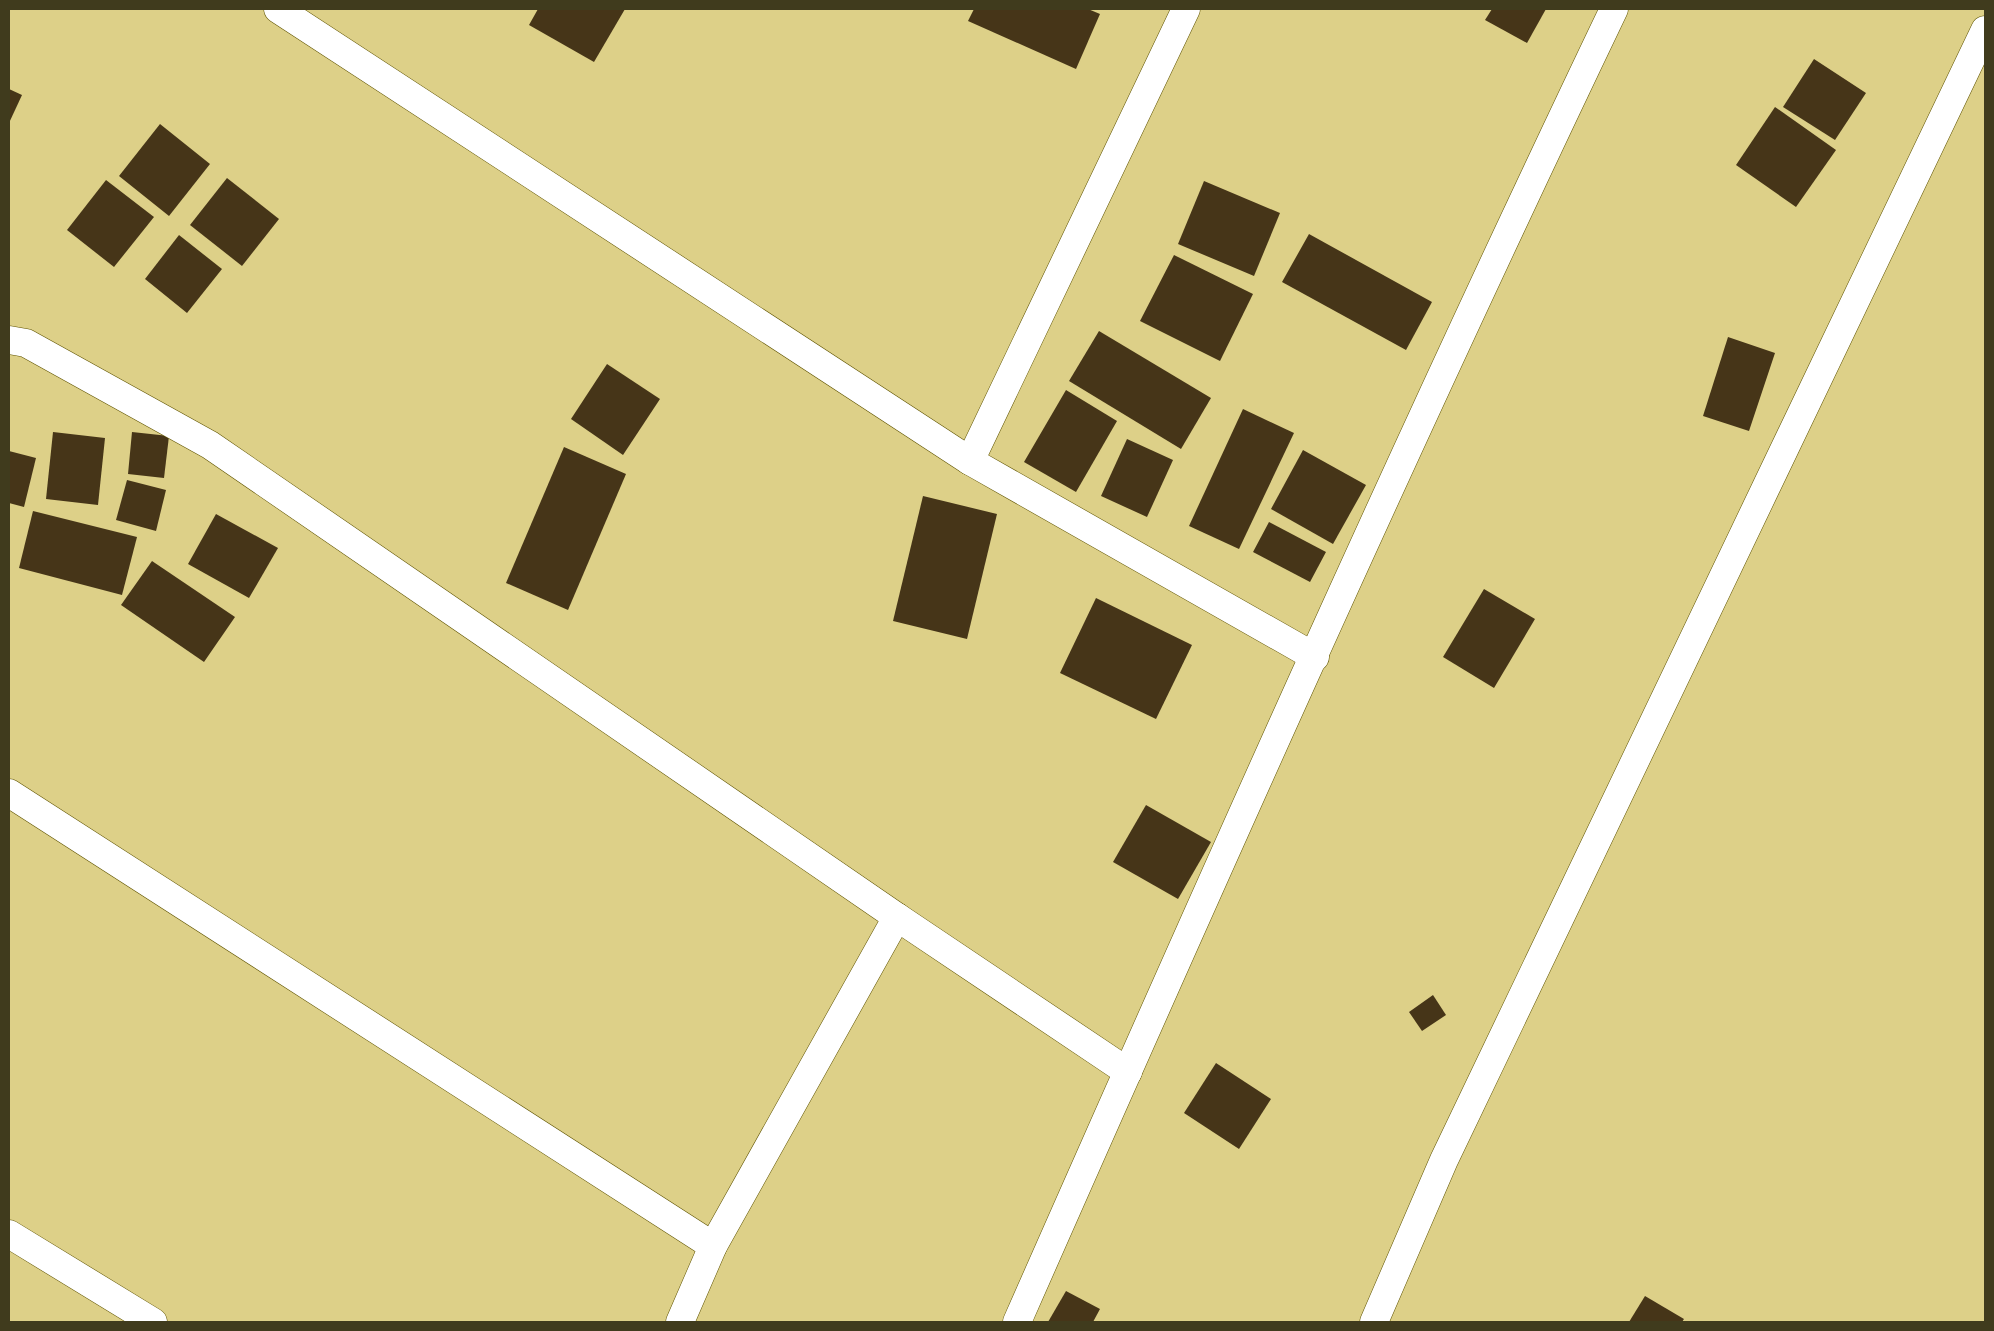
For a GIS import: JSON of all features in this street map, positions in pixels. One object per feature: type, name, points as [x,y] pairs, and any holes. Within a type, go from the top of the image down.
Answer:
[{"type":"street","points":[[278,9],[970,461],[1315,657]]},
{"type":"street","points":[[970,461],[1186,9]]},
{"type":"street","points":[[1017,1322],[1497,254],[1614,9]]},
{"type":"street","points":[[1374,1322],[1444,1160],[1985,30]]},
{"type":"street","points":[[9,340],[26,344],[210,445],[897,917],[1128,1072]]},
{"type":"street","points":[[9,793],[713,1246]]},
{"type":"street","points":[[680,1322],[713,1246],[897,917]]},
{"type":"street","points":[[9,1234],[153,1322]]},
{"type":"building","points":[[538,9],[625,9],[594,62],[529,25]]},
{"type":"building","points":[[974,9],[1088,9],[1100,14],[1076,69],[968,21]]},
{"type":"building","points":[[1492,9],[1546,9],[1527,43],[1485,20]]},
{"type":"building","points":[[1814,59],[1866,93],[1835,140],[1783,107]]},
{"type":"building","points":[[9,89],[22,95],[9,123]]},
{"type":"building","points":[[1775,107],[1836,150],[1796,207],[1736,165]]},
{"type":"building","points":[[160,124],[210,164],[169,216],[119,176]]},
{"type":"building","points":[[227,178],[279,219],[242,266],[190,225]]},
{"type":"building","points":[[106,180],[154,217],[114,267],[67,230]]},
{"type":"building","points":[[1204,181],[1280,213],[1254,276],[1178,244]]},
{"type":"building","points":[[1309,234],[1432,302],[1406,350],[1282,282]]},
{"type":"building","points":[[179,235],[222,269],[187,313],[145,279]]},
{"type":"building","points":[[1174,255],[1253,294],[1220,361],[1140,321]]},
{"type":"building","points":[[1099,331],[1211,398],[1181,449],[1069,381]]},
{"type":"building","points":[[1728,337],[1775,353],[1749,431],[1703,416]]},
{"type":"building","points":[[607,364],[660,399],[623,455],[571,419]]},
{"type":"building","points":[[1066,390],[1117,421],[1076,492],[1024,462]]},
{"type":"building","points":[[1243,409],[1294,433],[1239,549],[1189,526]]},
{"type":"building","points":[[53,432],[105,438],[98,505],[46,499]]},
{"type":"building","points":[[132,432],[169,436],[164,478],[128,474]]},
{"type":"building","points":[[1127,439],[1173,460],[1147,517],[1101,496]]},
{"type":"building","points":[[564,447],[626,474],[568,610],[506,583]]},
{"type":"building","points":[[1303,450],[1366,485],[1333,544],[1271,509]]},
{"type":"building","points":[[9,451],[36,458],[24,507],[9,503]]},
{"type":"building","points":[[127,480],[166,490],[156,531],[116,520]]},
{"type":"building","points":[[923,496],[997,514],[967,639],[893,621]]},
{"type":"building","points":[[33,511],[137,537],[122,595],[19,568]]},
{"type":"building","points":[[216,514],[278,548],[249,598],[188,564]]},
{"type":"building","points":[[1269,522],[1326,552],[1310,582],[1253,552]]},
{"type":"building","points":[[152,561],[235,617],[204,662],[121,605]]},
{"type":"building","points":[[1484,589],[1535,619],[1494,688],[1443,657]]},
{"type":"building","points":[[1096,598],[1192,645],[1156,719],[1060,673]]},
{"type":"building","points":[[1146,805],[1211,842],[1178,899],[1113,862]]},
{"type":"building","points":[[1433,995],[1446,1015],[1422,1031],[1409,1012]]},
{"type":"building","points":[[1216,1063],[1271,1099],[1239,1149],[1184,1113]]},
{"type":"building","points":[[1066,1291],[1100,1309],[1093,1322],[1048,1322]]},
{"type":"building","points":[[1645,1296],[1684,1319],[1682,1322],[1629,1322]]}]
